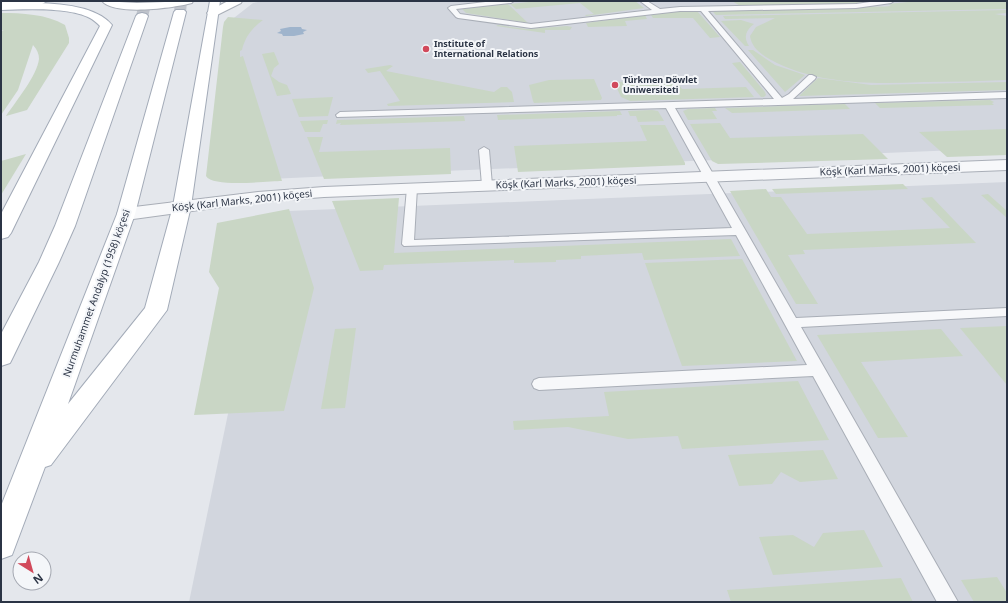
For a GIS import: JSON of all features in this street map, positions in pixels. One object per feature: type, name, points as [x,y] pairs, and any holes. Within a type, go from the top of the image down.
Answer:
[{"type":"main road","points":[[1,6],[42,1]]},
{"type":"main road","points":[[1,233],[106,25],[107,1],[126,5],[184,7]]},
{"type":"main road","points":[[26,476],[156,310],[182,206],[214,7],[237,1]]},
{"type":"main road","points":[[1,6],[41,7],[83,12],[93,14],[106,25]]},
{"type":"main road","name":"Nurmuhammet Andalyp (1958) köçesi","points":[[1,545],[126,214],[184,7]]},
{"type":"main road","points":[[1,357],[49,262],[65,226],[142,16]]},
{"type":"street","name":"Köşk (Karl Marks, 2001) köçesi","points":[[126,214],[182,206],[300,193],[1007,165]]},
{"type":"lane","points":[[511,1],[465,3],[451,8],[458,16],[524,26],[680,9],[856,6],[891,1]]},
{"type":"lane","points":[[643,1],[658,11]]},
{"type":"lane","points":[[722,1],[734,8]]},
{"type":"lane","points":[[703,9],[781,102]]},
{"type":"lane","points":[[781,102],[792,96],[812,77]]},
{"type":"lane","points":[[340,115],[1007,95]]},
{"type":"lane","points":[[669,105],[948,602]]},
{"type":"lane","points":[[484,150],[487,185]]},
{"type":"lane","points":[[412,188],[408,244],[740,231]]},
{"type":"lane","points":[[792,323],[1007,312]]},
{"type":"lane","points":[[539,384],[818,370]]},
{"type":"shaded area","name":"Türkmen Döwlet Uniwersiteti","points":[[263,1],[1007,1],[1007,148],[230,181],[230,21],[253,3]]},
{"type":"shaded area","points":[[1007,182],[1007,602],[189,602],[230,404],[288,211]]},
{"type":"green space","points":[[538,1],[635,1],[644,8],[586,16],[585,15],[594,14],[580,3],[516,9],[510,4]]},
{"type":"green space","points":[[732,1],[868,2],[857,4],[742,7]]},
{"type":"green space","points":[[917,1],[1007,1],[1007,9],[716,15],[713,12],[718,10],[891,6],[888,4]]},
{"type":"green space","points":[[508,4],[528,23],[466,13],[462,9]]},
{"type":"green space","points":[[690,10],[697,11],[720,37],[710,38],[693,18],[653,18],[651,15]]},
{"type":"green space","points":[[1007,10],[1007,13],[995,14],[1007,16],[1007,80],[955,82],[868,83],[849,82],[812,76],[772,61],[764,56],[753,45],[750,36],[756,27],[775,18],[725,19],[723,16]]},
{"type":"green space","points":[[1,13],[25,14],[50,18],[65,25],[69,38],[69,43],[27,110],[6,116],[30,81],[37,66],[39,55],[33,45],[18,90],[1,115],[1,31],[4,31],[1,30]]},
{"type":"green space","points":[[645,15],[647,19],[625,21],[627,26],[588,27],[586,23]]},
{"type":"green space","points":[[228,17],[263,20],[247,37],[242,50],[240,51],[240,57],[243,56],[282,181],[229,183],[211,180],[206,176],[223,27],[224,22]]},
{"type":"green space","points":[[741,20],[754,24],[746,34],[746,40],[749,46],[745,46],[721,21]]},
{"type":"green space","points":[[496,26],[527,29],[567,26],[572,27],[570,30],[545,30],[545,33]]},
{"type":"green space","points":[[748,50],[753,50],[775,65],[805,75],[785,92]]},
{"type":"green space","points":[[274,52],[279,64],[274,68],[271,76],[279,82],[287,85],[291,94],[277,96],[262,54]]},
{"type":"green space","points":[[740,62],[765,92],[766,95],[764,97],[761,97],[732,63]]},
{"type":"green space","points":[[390,65],[393,66],[386,71],[494,92],[501,87],[507,87],[512,92],[514,102],[388,106],[387,104],[400,101],[380,71],[368,73],[365,69]]},
{"type":"green space","points":[[818,78],[871,85],[1007,82],[1007,90],[799,96]]},
{"type":"green space","points":[[594,79],[602,98],[601,100],[534,103],[529,85],[549,80]]},
{"type":"green space","points":[[676,80],[682,89],[746,87],[754,97],[630,101],[621,97],[614,82]]},
{"type":"green space","points":[[333,97],[328,116],[299,117],[292,99]]},
{"type":"green space","points":[[990,100],[994,102],[992,103],[994,105],[880,108],[875,103]]},
{"type":"green space","points":[[845,104],[850,109],[732,113],[725,108]]},
{"type":"green space","points":[[715,108],[717,111],[712,111],[717,119],[688,120],[683,111],[688,109]]},
{"type":"green space","points":[[620,111],[622,115],[617,116],[498,120],[497,115]]},
{"type":"green space","points":[[628,111],[658,111],[664,121],[638,122],[636,116],[630,116]]},
{"type":"green space","points":[[464,116],[465,121],[336,124],[337,120]]},
{"type":"green space","points":[[328,120],[327,124],[323,124],[320,132],[305,132],[300,121]]},
{"type":"green space","points":[[720,123],[730,138],[863,134],[888,159],[718,164],[712,161],[690,124]]},
{"type":"green space","points":[[640,125],[665,125],[685,165],[518,172],[514,146],[647,141]]},
{"type":"green space","points":[[1007,129],[1007,155],[947,157],[919,132]]},
{"type":"green space","points":[[307,137],[323,137],[319,152],[450,148],[451,174],[324,179]]},
{"type":"green space","points":[[26,154],[1,195],[1,161]]},
{"type":"green space","points":[[903,184],[908,189],[776,194],[772,189]]},
{"type":"green space","points":[[766,189],[771,197],[781,197],[807,234],[950,228],[921,198],[932,197],[976,243],[803,250],[805,254],[788,255],[818,304],[796,304],[730,191]]},
{"type":"green space","points":[[988,194],[1007,211],[1007,218],[981,195]]},
{"type":"green space","points":[[399,198],[394,253],[731,239],[740,256],[644,260],[642,253],[581,256],[581,259],[556,260],[556,262],[514,263],[514,260],[384,265],[383,270],[360,271],[332,201]]},
{"type":"green space","points":[[289,209],[314,288],[284,411],[194,415],[219,288],[209,272],[217,223]]},
{"type":"green space","points":[[742,259],[797,361],[682,366],[645,263]]},
{"type":"green space","points":[[1007,326],[1007,385],[960,328]]},
{"type":"green space","points":[[356,328],[345,408],[321,409],[335,329]]},
{"type":"green space","points":[[941,329],[963,356],[861,362],[908,437],[878,438],[817,335]]},
{"type":"green space","points":[[798,381],[829,440],[682,449],[678,436],[628,439],[568,427],[514,430],[513,421],[609,416],[604,392]]},
{"type":"green space","points":[[823,450],[838,479],[800,482],[781,472],[772,484],[739,486],[728,455]]},
{"type":"green space","points":[[864,530],[883,567],[773,575],[759,537],[793,535],[814,547],[823,533]]},
{"type":"green space","points":[[997,577],[1007,593],[1007,602],[974,602],[961,580]]},
{"type":"green space","points":[[901,578],[913,602],[731,602],[727,590]]},
{"type":"water","points":[[301,27],[302,29],[307,30],[303,32],[304,34],[294,36],[283,36],[282,34],[277,33],[281,31],[280,29]]},
{"type":"tunnel","points":[[142,16],[146,1]]},
{"type":"tunnel","points":[[180,12],[181,1]]},
{"type":"place","name":"Institute of International Relations","points":[[426,49]]},
{"type":"place","name":"Türkmen Döwlet Uniwersiteti","points":[[615,85]]}]
